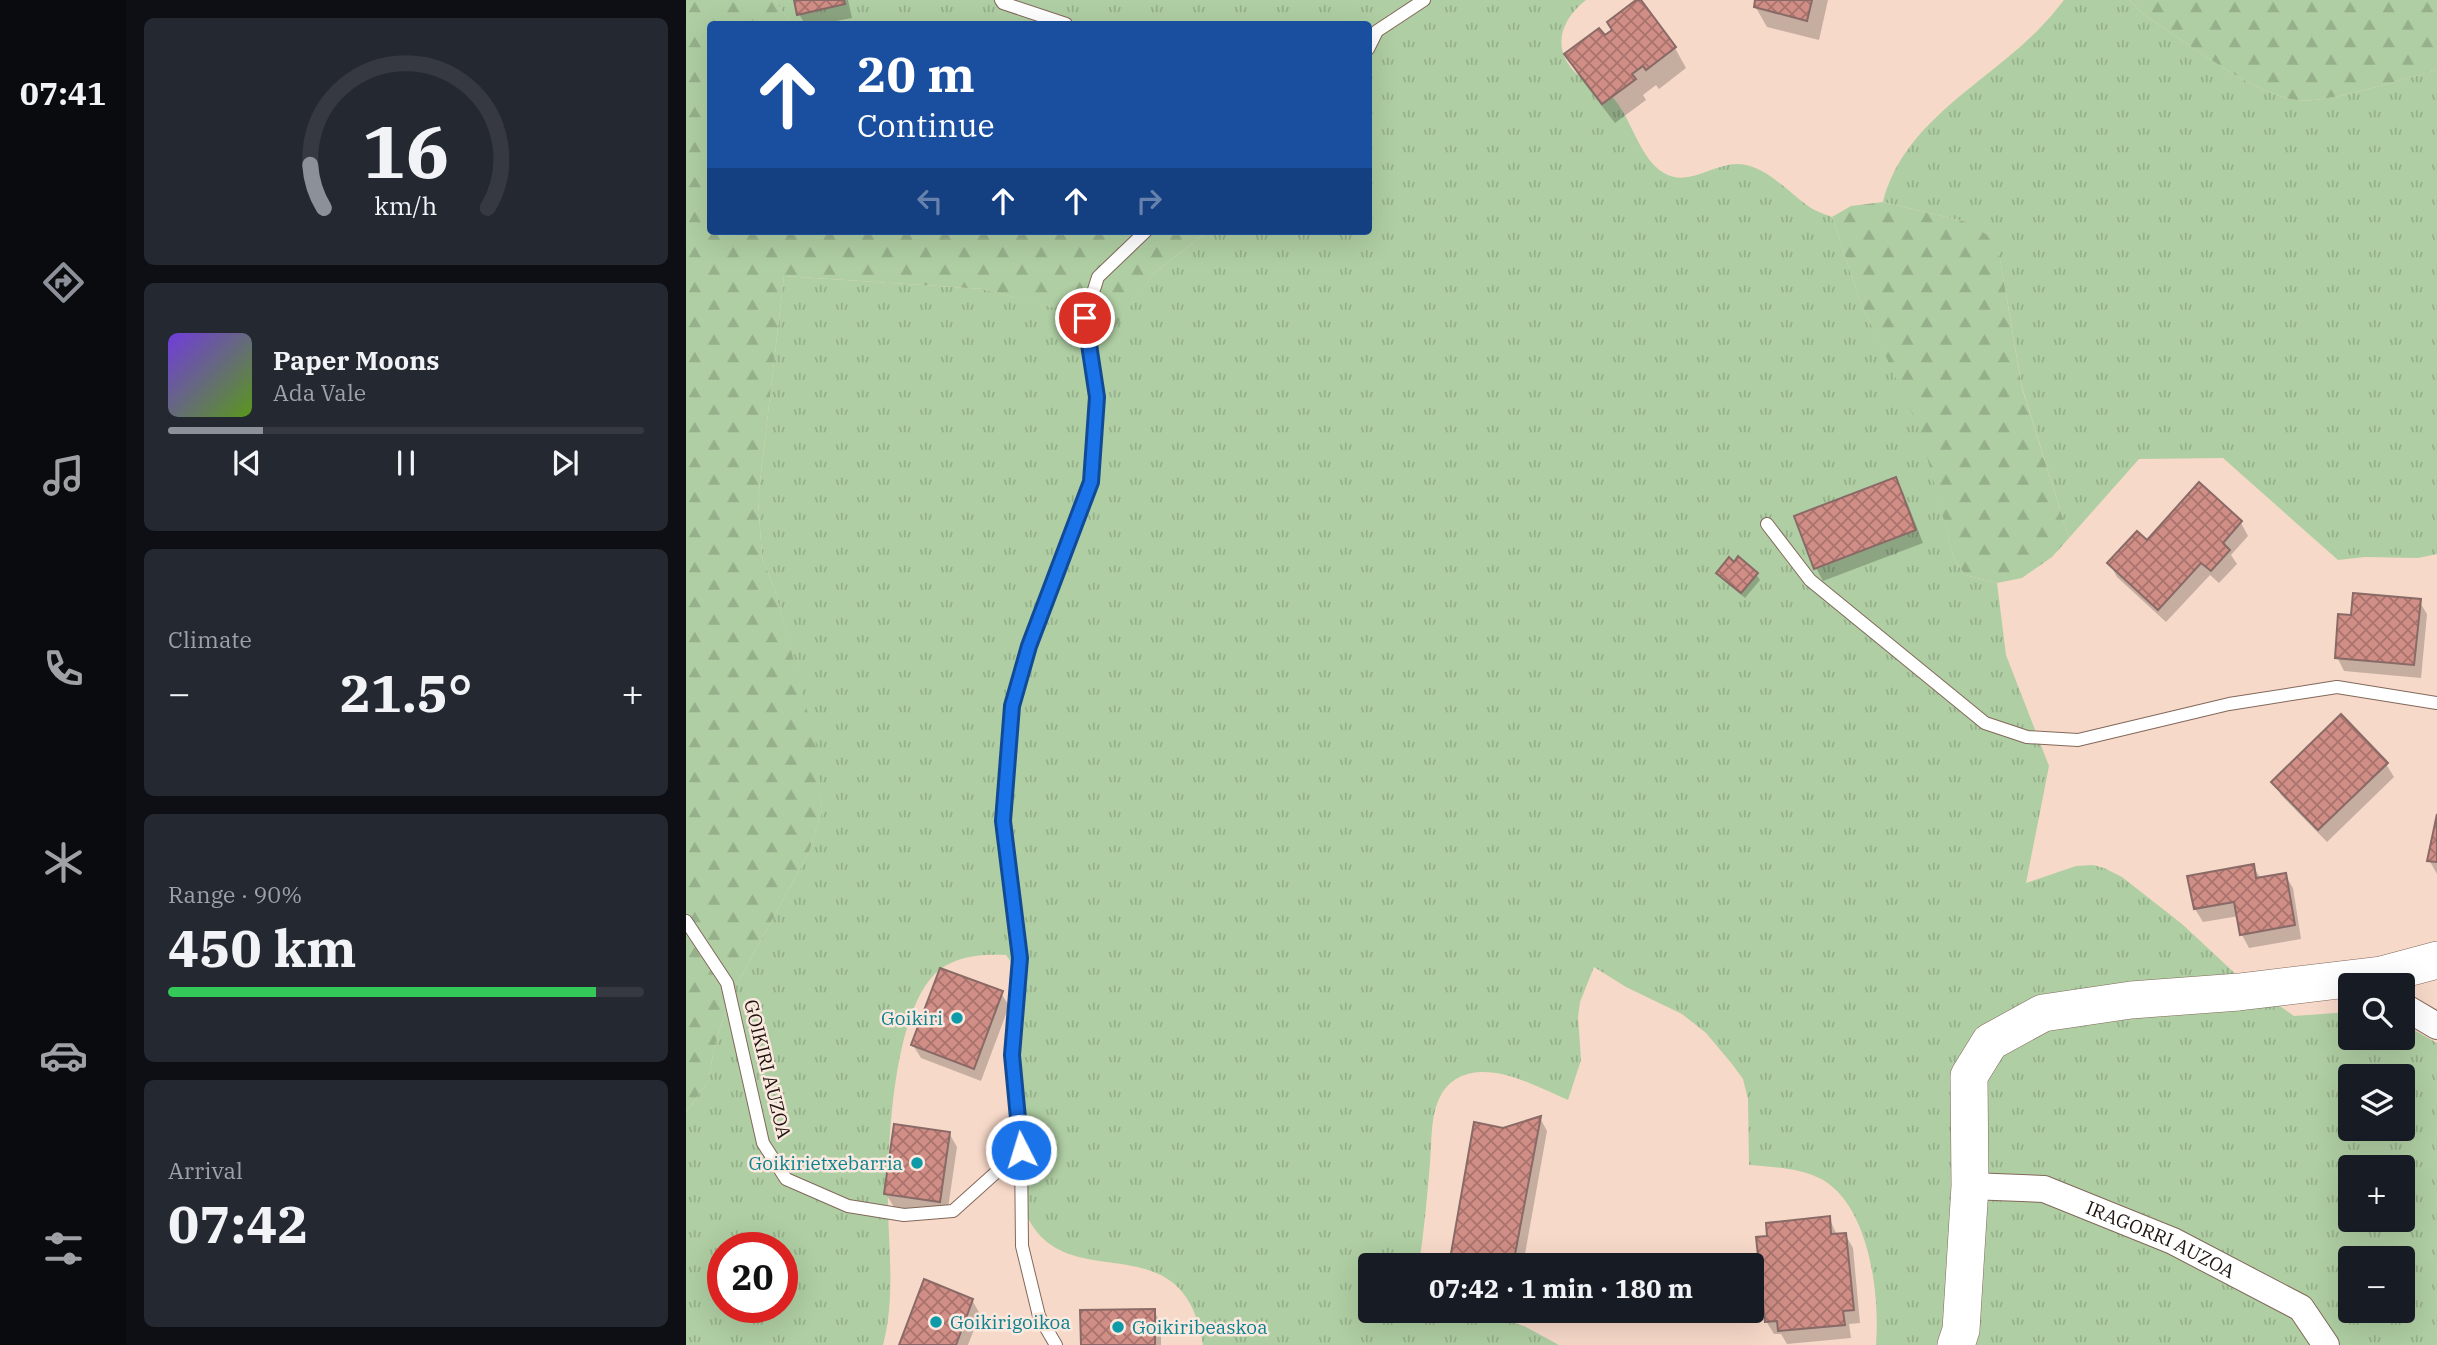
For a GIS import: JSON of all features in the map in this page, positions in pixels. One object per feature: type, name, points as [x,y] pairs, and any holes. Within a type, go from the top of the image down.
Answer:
[{"type":"street","points":[[2401,973],[2437,960]]},
{"type":"street","points":[[1956,1345],[1961,1330],[1970,1186],[1969,1076],[1990,1042],[2043,1013],[2131,1000],[2338,984]]},
{"type":"street","points":[[2415,1013],[2437,1026]]},
{"type":"street","name":"IRAGORRI AUZOA","points":[[1970,1186],[2044,1189],[2173,1241],[2301,1308],[2326,1345]]},
{"type":"lane","points":[[1001,0],[1003,3],[1057,21]]},
{"type":"lane","points":[[1373,32],[1424,0]]},
{"type":"lane","points":[[1056,1345],[1039,1316],[1022,1247],[1021,1150],[1012,1055],[1020,958],[1003,821],[1012,706],[1029,646],[1091,482],[1097,397],[1085,318],[1098,277],[1140,235]]},
{"type":"lane","points":[[1768,524],[1810,580],[1985,723],[2027,737],[2078,740],[2229,704],[2337,687],[2437,703]]},
{"type":"lane","name":"GOIKIRI AUZOA","points":[[686,921],[727,983],[763,1143],[786,1179],[848,1206],[904,1215],[953,1211],[1021,1150]]},
{"type":"green space","points":[[686,0],[774,0],[790,21],[707,21],[707,235],[1203,235],[1154,273],[1117,325],[983,289],[784,276],[758,499],[762,557],[775,590],[817,748],[822,811],[809,852],[731,995],[715,1044],[708,1082],[686,1112]]},
{"type":"green space","points":[[774,0],[1586,0],[1575,10],[1563,31],[1563,53],[1576,73],[1614,99],[1642,149],[1655,166],[1664,173],[1684,178],[1725,166],[1746,165],[1771,177],[1811,208],[1832,217],[1860,301],[1921,430],[1954,559],[1965,575],[1997,583],[2006,655],[2049,766],[2026,883],[2076,866],[2093,865],[2122,877],[2182,924],[2241,979],[2294,1016],[2338,1013],[2338,1050],[2415,1050],[2415,1031],[2437,1043],[2437,1345],[1876,1345],[1876,1302],[1869,1255],[1852,1211],[1839,1193],[1823,1180],[1806,1173],[1749,1165],[1748,1099],[1743,1079],[1732,1064],[1706,1033],[1682,1014],[1626,987],[1594,967],[1580,1002],[1578,1017],[1581,1060],[1568,1100],[1526,1082],[1492,1072],[1469,1074],[1453,1081],[1441,1095],[1433,1120],[1421,1253],[1358,1253],[1358,1323],[1515,1323],[1559,1345],[1203,1345],[1191,1305],[1172,1282],[1147,1270],[1065,1252],[1041,1237],[1024,1209],[1015,1113],[1022,1009],[1020,989],[1015,970],[1006,955],[982,955],[952,962],[927,983],[903,1041],[896,1077],[889,1150],[890,1294],[883,1345],[686,1345],[686,1112],[708,1082],[715,1044],[731,995],[809,852],[822,811],[816,748],[775,590],[762,557],[758,499],[784,276],[983,289],[1117,324],[1154,273],[1203,235],[1372,235],[1372,21],[790,21]]},
{"type":"green space","points":[[2064,0],[2129,0],[2143,14],[2239,77],[2279,96],[2296,100],[2346,95],[2437,70],[2437,554],[2418,558],[2365,557],[2338,560],[2223,458],[2139,459],[2069,538],[2022,387],[1999,253],[1967,222],[1883,202],[1893,174],[1908,149],[1927,127],[1948,106],[2018,49]]},
{"type":"green space","points":[[2129,0],[2437,0],[2437,70],[2346,95],[2296,100],[2279,96],[2239,77],[2143,14]]},
{"type":"green space","points":[[1883,202],[1967,222],[1987,235],[1999,253],[2022,388],[2069,538],[2052,557],[2022,578],[1997,583],[1965,575],[1954,559],[1920,430],[1860,301],[1832,217],[1851,206]]},
{"type":"building","points":[[794,0],[844,0],[845,4],[797,15]]},
{"type":"building","points":[[1636,0],[1641,0],[1676,47],[1646,70],[1643,66],[1632,74],[1636,79],[1602,104],[1564,54],[1599,28],[1605,35],[1612,30],[1607,22]]},
{"type":"building","points":[[1755,0],[1812,0],[1807,21],[1754,7]]},
{"type":"building","points":[[1896,477],[1916,530],[1814,569],[1794,516]]},
{"type":"building","points":[[2199,482],[2242,521],[2223,543],[2230,550],[2211,571],[2201,563],[2158,610],[2107,563],[2137,531],[2147,540]]},
{"type":"building","points":[[1738,556],[1758,573],[1741,593],[1716,573],[1729,557],[1734,562]]},
{"type":"building","points":[[2353,593],[2421,599],[2414,665],[2335,658],[2338,614],[2351,615]]},
{"type":"building","points":[[2341,714],[2388,763],[2318,830],[2271,782]]},
{"type":"building","points":[[2437,814],[2437,862],[2427,861]]},
{"type":"building","points":[[2254,864],[2256,878],[2286,873],[2295,925],[2240,935],[2234,902],[2194,909],[2187,876]]},
{"type":"building","name":"Goikiri","points":[[940,968],[1003,991],[974,1069],[911,1045]]},
{"type":"building","points":[[1541,1116],[1515,1253],[1451,1253],[1474,1122],[1503,1128]]},
{"type":"building","name":"Goikirietxebarria","points":[[894,1124],[950,1132],[940,1202],[884,1194]]},
{"type":"building","points":[[1830,1216],[1831,1234],[1846,1233],[1854,1310],[1843,1311],[1845,1325],[1778,1331],[1777,1321],[1765,1322],[1764,1253],[1758,1253],[1756,1237],[1767,1236],[1766,1223]]},
{"type":"building","name":"Goikirigoikoa","points":[[924,1279],[973,1299],[956,1345],[899,1345]]},
{"type":"building","name":"Goikiribeaskoa","points":[[1155,1309],[1155,1345],[1081,1345],[1080,1310]]},
{"type":"place","name":"Goikiri","points":[[957,1018]]},
{"type":"place","name":"Goikirietxebarria","points":[[917,1163]]},
{"type":"place","name":"Goikirigoikoa","points":[[936,1322]]},
{"type":"place","name":"Goikiribeaskoa","points":[[1118,1327]]},
{"type":"route","points":[[1021,1150],[1012,1055],[1020,958],[1003,821],[1012,706],[1029,646],[1091,482],[1097,397],[1085,318]]}]
